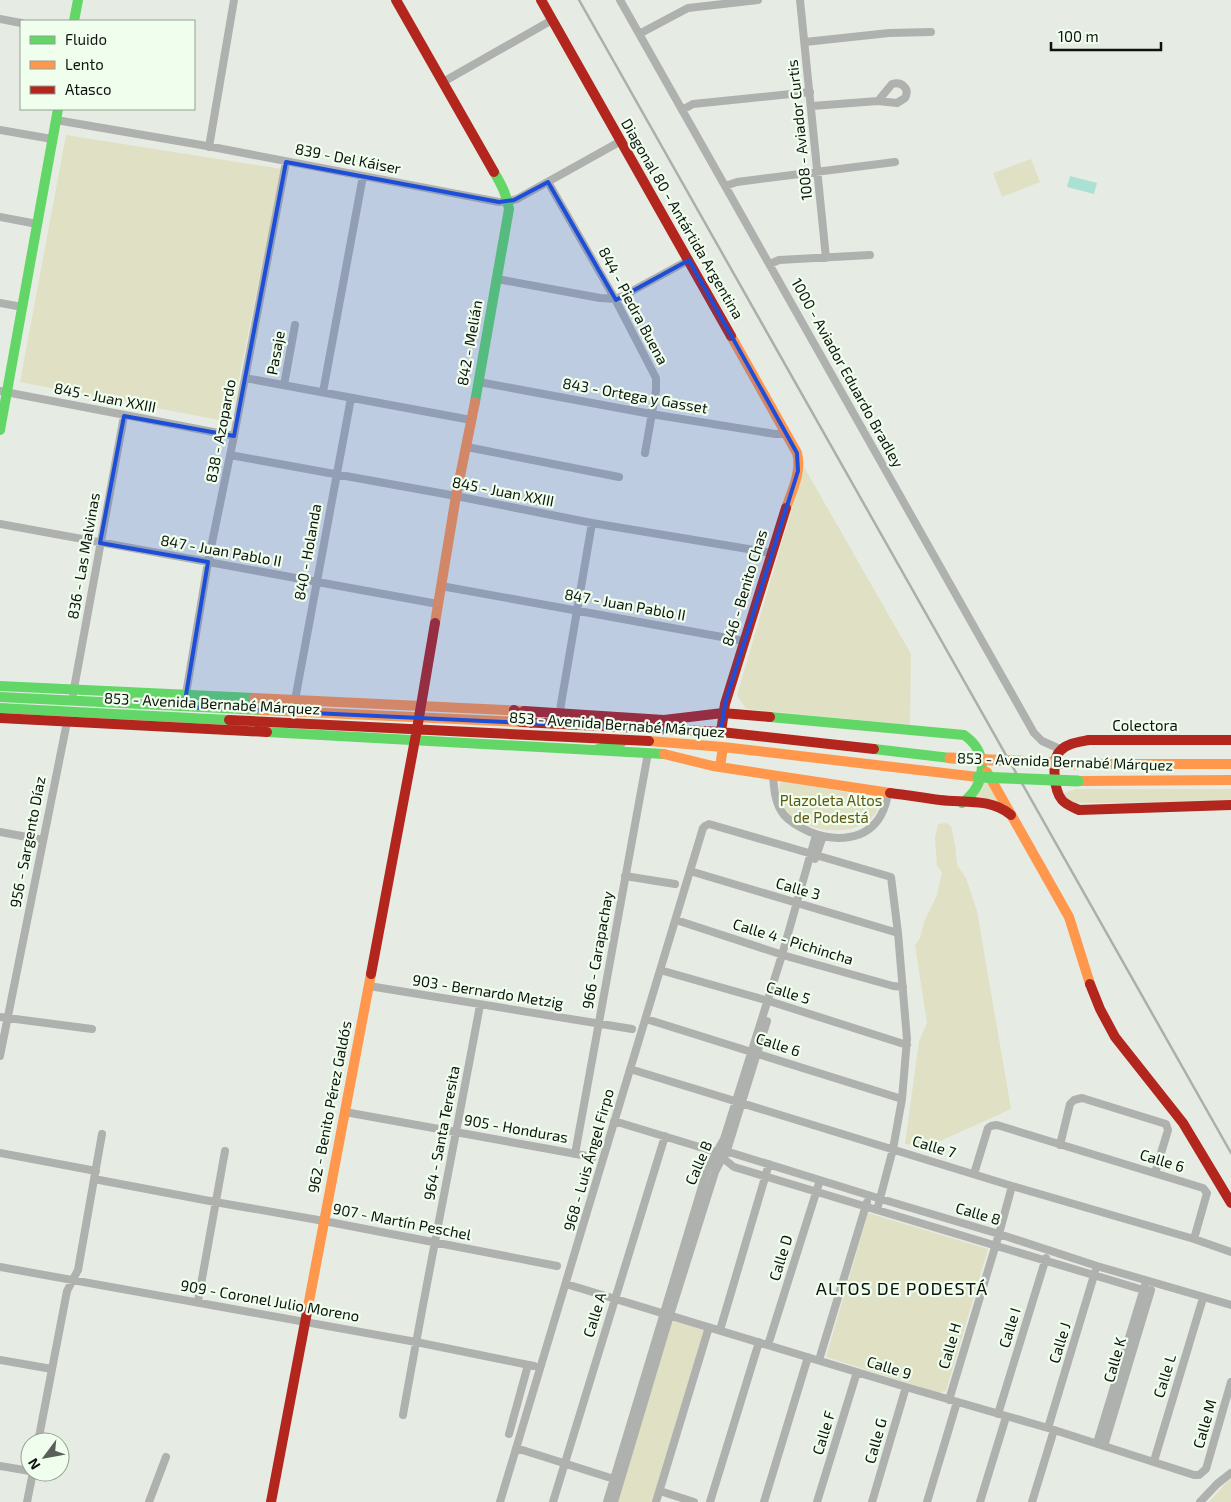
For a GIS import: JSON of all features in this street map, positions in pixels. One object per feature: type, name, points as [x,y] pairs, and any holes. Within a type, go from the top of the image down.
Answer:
[{"type":"main road","points":[[74,20],[78,0]]},
{"type":"main road","name":"842 - Melián","points":[[396,0],[502,186],[509,209],[472,420],[456,496],[417,723]]},
{"type":"main road","name":"Diagonal 80 - Antártida Argentina","points":[[541,0],[797,453]]},
{"type":"main road","points":[[0,430],[3,392],[22,307],[57,114]]},
{"type":"main road","name":"846 - Benito Chas","points":[[721,732],[723,713],[744,641],[798,471],[799,461],[797,453]]},
{"type":"main road","name":"853 - Avenida Bernabé Márquez","points":[[0,686],[135,704],[185,701],[295,700],[417,723],[595,750],[667,754],[720,767],[772,776],[953,802],[992,805],[1004,809],[1011,815]]},
{"type":"main road","points":[[118,692],[135,704]]},
{"type":"main road","name":"853 - Avenida Bernabé Márquez","points":[[0,697],[73,696],[118,692],[185,701],[417,723],[724,746],[978,777],[1078,781],[1231,780]]},
{"type":"main road","name":"853 - Avenida Bernabé Márquez","points":[[0,708],[417,723],[514,710],[674,720],[723,713],[964,735],[978,748],[980,761]]},
{"type":"main road","points":[[514,710],[531,723]]},
{"type":"main road","name":"853 - Avenida Bernabé Márquez","points":[[0,718],[67,722],[531,723],[721,732],[950,758],[1077,764],[1231,764]]},
{"type":"main road","name":"962 - Benito Pérez Galdós","points":[[271,1502],[417,723]]},
{"type":"main road","points":[[595,750],[632,740]]},
{"type":"main road","name":"Colectora","points":[[1060,750],[1073,743],[1089,740],[1231,740]]},
{"type":"main road","points":[[720,767],[724,746]]},
{"type":"main road","points":[[1060,750],[1056,759],[1056,785],[1063,800],[1079,810],[1231,805]]},
{"type":"main road","points":[[962,803],[971,796],[979,784],[981,775],[980,761]]},
{"type":"main road","points":[[980,761],[1069,917],[1094,995],[1107,1024],[1134,1064],[1180,1119],[1231,1203]]},
{"type":"street","points":[[209,147],[234,0]]},
{"type":"street","name":"1000 - Aviador Eduardo Bradley","points":[[620,0],[1034,733],[1042,741],[1060,750]]},
{"type":"street","points":[[639,34],[688,8],[758,0]]},
{"type":"street","name":"1008 - Aviador Curtis","points":[[800,0],[826,258]]},
{"type":"street","points":[[0,19],[20,23]]},
{"type":"street","points":[[443,82],[552,20]]},
{"type":"street","points":[[804,42],[889,33],[931,32]]},
{"type":"street","points":[[682,110],[693,104],[810,92]]},
{"type":"street","points":[[812,106],[878,101]]},
{"type":"street","name":"839 - Del Káiser","points":[[57,114],[209,147],[499,202],[517,199],[621,141]]},
{"type":"street","points":[[0,130],[52,139]]},
{"type":"street","name":"838 - Azopardo","points":[[185,701],[208,562],[286,162]]},
{"type":"street","points":[[725,186],[737,182],[895,162]]},
{"type":"street","points":[[323,392],[363,176]]},
{"type":"street","name":"844 - Piedra Buena","points":[[548,182],[615,299],[656,378],[656,390],[645,453]]},
{"type":"street","points":[[0,217],[37,224]]},
{"type":"street","points":[[770,264],[779,260],[870,255]]},
{"type":"street","points":[[497,279],[600,298],[615,299],[688,260]]},
{"type":"street","points":[[0,303],[22,307]]},
{"type":"street","name":"Pasaje","points":[[284,385],[295,325]]},
{"type":"street","points":[[245,378],[472,420]]},
{"type":"street","name":"843 - Ortega y Gasset","points":[[479,382],[651,414],[775,434],[786,434]]},
{"type":"street","name":"845 - Juan XXIII","points":[[3,392],[234,436]]},
{"type":"street","name":"840 - Holanda","points":[[296,712],[295,700],[351,398]]},
{"type":"street","name":"836 - Las Malvinas","points":[[73,696],[124,416]]},
{"type":"street","points":[[466,447],[619,477]]},
{"type":"street","name":"845 - Juan XXIII","points":[[230,455],[592,523],[772,553]]},
{"type":"street","points":[[560,713],[592,523]]},
{"type":"street","name":"847 - Juan Pablo II","points":[[0,524],[438,604]]},
{"type":"street","name":"847 - Juan Pablo II","points":[[441,586],[744,641]]},
{"type":"street","name":"956 - Sargento Díaz","points":[[0,1056],[4,1017],[67,722]]},
{"type":"street","name":"966 - Carapachay","points":[[575,1154],[648,752]]},
{"type":"street","points":[[772,776],[776,797],[784,815],[793,824],[833,838],[843,838],[870,829],[881,815],[888,793]]},
{"type":"street","name":"968 - Luis Ángel Firpo","points":[[500,1502],[703,828],[709,824],[814,854]]},
{"type":"street","points":[[0,832],[43,840]]},
{"type":"street","name":"Calle B","points":[[614,1502],[707,1170],[722,1153],[724,1139],[739,1102],[820,835]]},
{"type":"street","points":[[814,854],[891,877],[898,933],[907,1045],[902,1099],[893,1149],[877,1210]]},
{"type":"street","name":"Calle 3","points":[[690,871],[898,933]]},
{"type":"street","points":[[626,876],[675,884]]},
{"type":"street","name":"Calle 4 - Pichincha","points":[[676,920],[784,955],[903,987]]},
{"type":"street","name":"Calle 5","points":[[660,970],[907,1045]]},
{"type":"street","name":"903 - Bernardo Metzig","points":[[369,986],[632,1029]]},
{"type":"street","name":"964 - Santa Teresita","points":[[403,1415],[480,1004]]},
{"type":"street","points":[[4,1017],[92,1030]]},
{"type":"street","name":"Calle 6","points":[[646,1019],[902,1099]]},
{"type":"street","name":"Calle 7","points":[[630,1069],[1012,1186],[1194,1239],[1231,1252]]},
{"type":"street","points":[[1060,1144],[1070,1104],[1078,1098],[1163,1122],[1168,1130],[1155,1173]]},
{"type":"street","name":"905 - Honduras","points":[[345,1112],[593,1157]]},
{"type":"street","name":"Calle 8","points":[[614,1121],[722,1153],[769,1164],[880,1200],[999,1234],[1097,1266],[1231,1306]]},
{"type":"street","name":"Calle 6","points":[[974,1174],[987,1131],[991,1126],[997,1125],[1203,1188],[1207,1193],[1194,1239]]},
{"type":"street","points":[[40,1432],[67,1290],[78,1270],[102,1134]]},
{"type":"street","name":"Calle A","points":[[553,1502],[665,1136]]},
{"type":"street","points":[[198,1301],[225,1152]]},
{"type":"street","name":"907 - Martín Peschel","points":[[0,1153],[215,1202],[557,1266]]},
{"type":"street","name":"Calle 8","points":[[722,1153],[734,1167],[1147,1291]]},
{"type":"street","points":[[720,1330],[769,1164]]},
{"type":"street","name":"Calle D","points":[[768,1345],[820,1180]]},
{"type":"street","name":"Calle H","points":[[927,1502],[994,1245],[999,1234],[1012,1186]]},
{"type":"street","points":[[819,1360],[869,1196]]},
{"type":"street","name":"Calle I","points":[[980,1502],[1048,1250]]},
{"type":"street","name":"Calle J","points":[[1032,1502],[1097,1266]]},
{"type":"street","name":"909 - Coronel Julio Moreno","points":[[0,1267],[198,1301],[416,1342],[531,1366],[509,1434]]},
{"type":"street","name":"Calle K","points":[[1101,1445],[1150,1282]]},
{"type":"street","name":"Calle 9","points":[[566,1284],[1051,1429],[1194,1475],[1204,1473]]},
{"type":"street","name":"Calle L","points":[[1154,1461],[1203,1298]]},
{"type":"street","name":"Calle B","points":[[607,1502],[667,1314]]},
{"type":"street","points":[[656,1502],[709,1327]]},
{"type":"street","points":[[710,1502],[759,1342]]},
{"type":"street","points":[[764,1502],[808,1357]]},
{"type":"street","points":[[0,1360],[52,1370]]},
{"type":"street","name":"Calle F","points":[[818,1502],[857,1372]]},
{"type":"street","name":"Calle M","points":[[1204,1473],[1231,1382]]},
{"type":"street","name":"Calle G","points":[[872,1502],[906,1387]]},
{"type":"street","points":[[516,1448],[614,1479]]},
{"type":"street","points":[[149,1502],[166,1457]]},
{"type":"street","points":[[0,1466],[20,1470]]},
{"type":"street","points":[[1200,1502],[1217,1484],[1231,1473]]},
{"type":"street","points":[[27,1502],[30,1482]]},
{"type":"street","points":[[660,1491],[694,1502]]},
{"type":"highlighted area","points":[[286,162],[499,202],[514,200],[548,182],[616,300],[689,260],[797,453],[798,471],[725,704],[721,732],[184,707],[208,562],[100,543],[124,416],[234,436]]},
{"type":"green space","points":[[66,135],[282,169],[230,422],[20,382]]},
{"type":"green space","points":[[1031,159],[1040,182],[1002,197],[993,173]]},
{"type":"green space","points":[[804,467],[911,654],[910,725],[746,709],[737,695]]},
{"type":"green space","points":[[985,775],[1001,803],[974,800]]},
{"type":"green space","name":"Plazoleta Altos de Podestá","points":[[782,781],[879,798],[878,808],[871,819],[859,826],[836,830],[812,827],[792,816],[784,808],[779,786]]},
{"type":"green space","points":[[1076,789],[1231,789],[1231,802],[1080,803],[1069,801],[1064,793]]},
{"type":"green space","points":[[946,823],[951,826],[957,865],[966,878],[977,911],[1011,1109],[927,1147],[905,1144],[919,1041],[927,1023],[915,945],[920,938],[924,922],[937,895],[942,872],[937,866],[935,838],[938,824]]},
{"type":"green space","points":[[868,1213],[988,1249],[946,1391],[940,1393],[826,1357]]},
{"type":"green space","points":[[670,1315],[709,1327],[656,1502],[614,1502]]},
{"type":"green space","points":[[1231,1479],[1231,1502],[1209,1502],[1228,1481]]},
{"type":"water","points":[[1070,176],[1097,183],[1094,194],[1067,187]]},
{"type":"railway","points":[[579,0],[1231,1153]]},
{"type":"traffic: fast","points":[[74,20],[78,0]]},
{"type":"traffic: fast","points":[[0,430],[58,110]]},
{"type":"traffic: fast","points":[[475,402],[509,209],[507,199],[494,172]]},
{"type":"traffic: fast","points":[[0,686],[254,698]]},
{"type":"traffic: fast","points":[[118,692],[133,703]]},
{"type":"traffic: fast","points":[[0,697],[261,710]]},
{"type":"traffic: fast","points":[[0,708],[229,720]]},
{"type":"traffic: fast","points":[[770,717],[964,735],[978,751],[982,769],[976,787],[962,803]]},
{"type":"traffic: fast","points":[[267,732],[664,754]]},
{"type":"traffic: fast","points":[[595,750],[622,742]]},
{"type":"traffic: fast","points":[[874,749],[950,758]]},
{"type":"traffic: fast","points":[[978,777],[1078,781]]},
{"type":"traffic: slow","points":[[731,336],[797,453],[797,474],[786,508]]},
{"type":"traffic: slow","points":[[435,623],[456,496],[475,402]]},
{"type":"traffic: slow","points":[[254,698],[524,711]]},
{"type":"traffic: slow","points":[[261,710],[521,722]]},
{"type":"traffic: slow","points":[[649,741],[723,747],[978,777]]},
{"type":"traffic: slow","points":[[720,767],[723,747]]},
{"type":"traffic: slow","points":[[664,754],[713,766],[890,793]]},
{"type":"traffic: slow","points":[[950,758],[1077,764]]},
{"type":"traffic: slow","points":[[1077,764],[1231,764]]},
{"type":"traffic: slow","points":[[987,772],[1069,917],[1090,984]]},
{"type":"traffic: slow","points":[[1078,781],[1231,780]]},
{"type":"traffic: slow","points":[[307,1312],[371,974]]},
{"type":"traffic: jam","points":[[396,0],[494,172]]},
{"type":"traffic: jam","points":[[541,0],[731,336]]},
{"type":"traffic: jam","points":[[721,732],[725,704],[786,508]]},
{"type":"traffic: jam","points":[[371,974],[435,623]]},
{"type":"traffic: jam","points":[[514,710],[531,723]]},
{"type":"traffic: jam","points":[[524,711],[664,720],[723,713],[770,717]]},
{"type":"traffic: jam","points":[[0,718],[267,732]]},
{"type":"traffic: jam","points":[[229,720],[649,741]]},
{"type":"traffic: jam","points":[[521,722],[721,732],[874,749]]},
{"type":"traffic: jam","points":[[1231,740],[1089,740],[1066,746],[1057,755],[1055,761],[1055,783],[1059,796],[1066,803],[1079,810],[1231,805]]},
{"type":"traffic: jam","points":[[890,793],[940,800],[977,802],[995,806],[1011,815]]},
{"type":"traffic: jam","points":[[1090,984],[1100,1009],[1115,1037],[1183,1123],[1231,1203]]},
{"type":"traffic: jam","points":[[271,1502],[307,1312]]},
{"type":"district","name":"ALTOS DE PODESTÁ","points":[[902,1289]]}]
